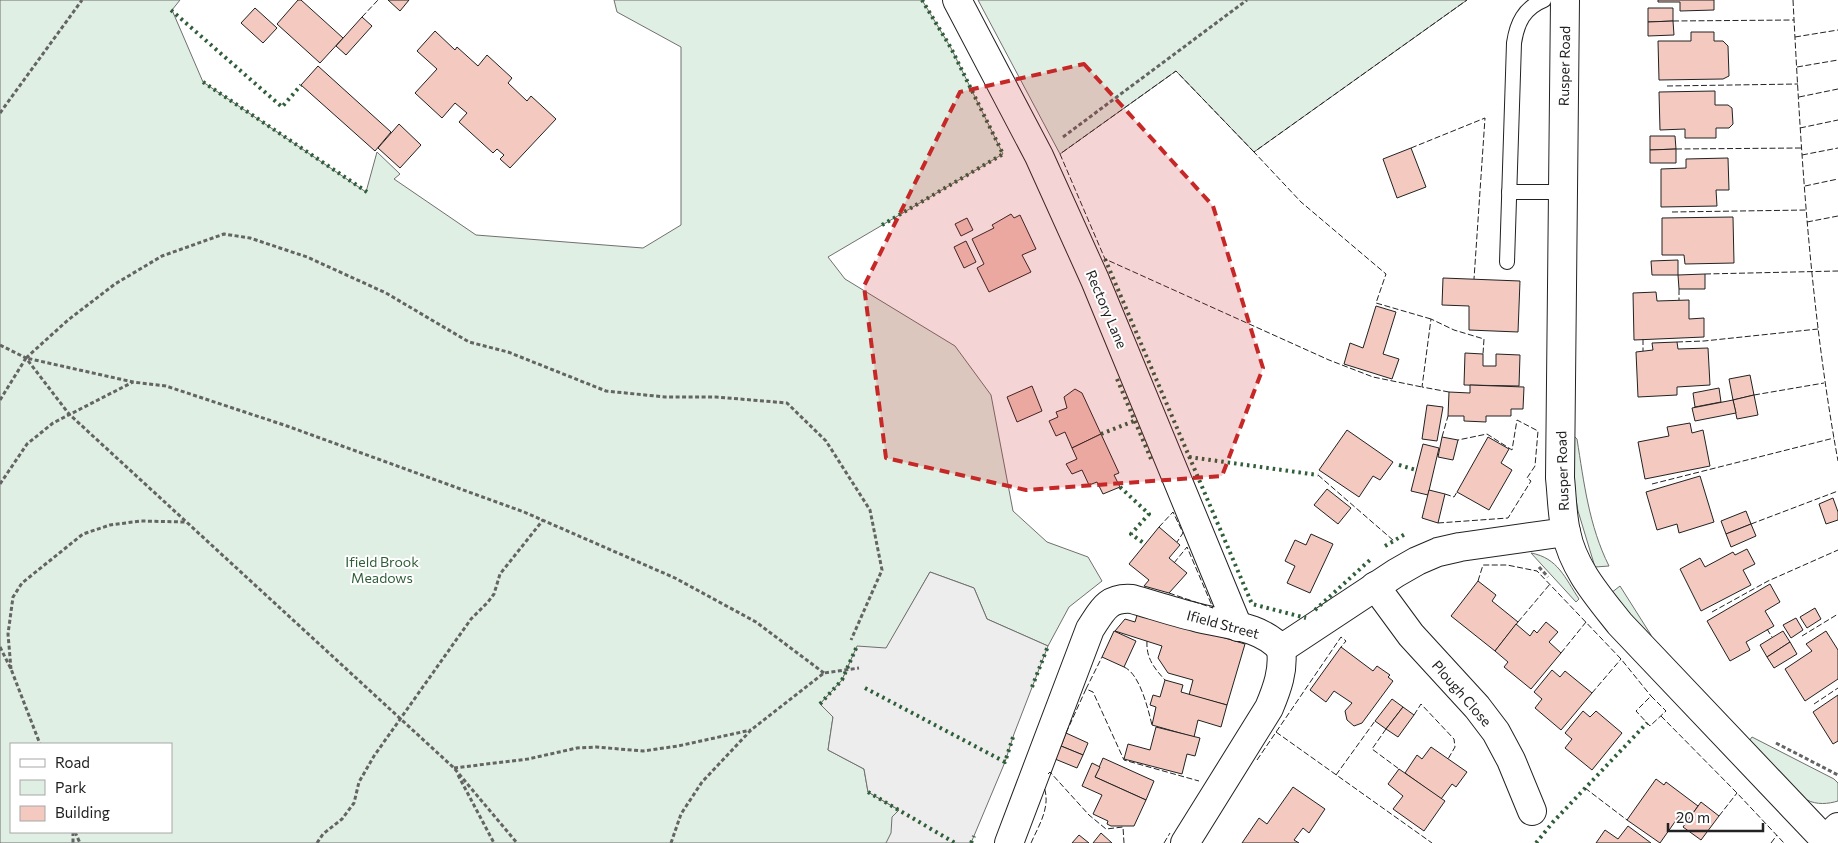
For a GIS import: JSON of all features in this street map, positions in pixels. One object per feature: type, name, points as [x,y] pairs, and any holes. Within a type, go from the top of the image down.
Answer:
[{"type":"street","name":"Rectory Lane","points":[[957,0],[1039,156],[1095,280],[1238,626]]},
{"type":"street","name":"Rusper Road","points":[[1565,0],[1560,478],[1566,532],[1571,550],[1595,593],[1620,624],[1830,837]]},
{"type":"street","points":[[1185,843],[1269,708],[1279,682],[1282,658],[1281,649],[1375,586],[1417,561],[1438,552],[1479,544],[1566,532]]},
{"type":"street","name":"Plough Close","points":[[1375,586],[1411,635],[1477,707],[1496,732],[1511,760],[1532,811]]},
{"type":"street","name":"Ifield Street","points":[[1009,843],[1090,629],[1102,610],[1112,601],[1123,598],[1132,599],[1196,618],[1256,631],[1272,638],[1281,649]]},
{"type":"lane","points":[[1507,262],[1516,28],[1524,13],[1535,4],[1544,0]]},
{"type":"lane","points":[[1509,192],[1563,192]]},
{"type":"path","points":[[0,113],[82,0]]},
{"type":"path","points":[[1039,156],[1247,0]]},
{"type":"path","points":[[0,400],[26,358],[68,320],[114,284],[162,256],[224,234],[250,238],[307,257],[386,292],[469,342],[508,352],[606,391],[665,397],[716,397],[787,402],[826,441],[870,510],[882,570],[851,640]]},
{"type":"path","points":[[0,345],[26,358],[133,382],[166,386],[287,426],[543,520],[675,578],[748,617],[824,673]]},
{"type":"path","points":[[26,358],[69,414],[454,768],[517,843]]},
{"type":"path","points":[[0,484],[27,444],[53,423],[133,382]]},
{"type":"path","points":[[317,843],[323,834],[342,819],[354,802],[359,782],[374,756],[471,619],[494,594],[500,574],[543,520]]},
{"type":"path","points":[[11,669],[9,625],[13,597],[22,583],[83,534],[110,525],[141,521],[186,522]]},
{"type":"path","points":[[0,647],[11,669],[40,743]]},
{"type":"path","points":[[671,843],[681,814],[702,782],[751,730],[824,673],[859,668]]},
{"type":"path","points":[[454,768],[528,759],[577,748],[596,747],[652,750],[751,730]]},
{"type":"path","points":[[454,768],[494,843]]},
{"type":"highlighted area","points":[[1084,64],[1213,206],[1263,368],[1222,476],[1026,490],[886,458],[864,286],[960,92]]},
{"type":"green space","name":"Ifield Brook Meadows","points":[[0,0],[180,0],[172,10],[203,82],[366,192],[377,152],[400,174],[394,179],[476,235],[643,248],[681,225],[681,47],[617,12],[614,0],[922,0],[951,48],[1003,154],[828,257],[845,279],[955,346],[991,395],[1013,511],[1047,542],[1088,557],[1102,581],[1069,607],[1048,646],[987,619],[974,588],[930,572],[886,649],[857,647],[842,680],[820,704],[833,717],[828,750],[864,769],[868,792],[955,843],[0,843]]},
{"type":"green space","points":[[978,0],[1467,0],[1254,152],[1176,71],[1060,154]]},
{"type":"green space","points":[[1573,435],[1577,439],[1592,520],[1609,566],[1595,567],[1578,511],[1574,488]]},
{"type":"green space","points":[[1531,553],[1548,559],[1560,570],[1579,599],[1576,602]]},
{"type":"green space","points":[[1620,586],[1651,635],[1650,637],[1611,593]]},
{"type":"green space","points":[[1752,737],[1834,779],[1838,783],[1838,801],[1826,803],[1811,802],[1801,796],[1785,782],[1749,741]]},
{"type":"shaded area","points":[[930,572],[974,588],[987,619],[1048,646],[1005,762],[971,843],[886,843],[891,833],[892,817],[899,810],[868,792],[864,769],[828,750],[833,717],[820,704],[842,680],[857,646],[886,648]]},
{"type":"building","points":[[298,0],[301,0],[343,38],[320,63],[277,24]]},
{"type":"building","points":[[388,0],[409,0],[400,11]]},
{"type":"building","points":[[1658,0],[1714,0],[1714,10],[1680,11],[1680,2],[1658,2]]},
{"type":"building","points":[[255,8],[277,28],[263,43],[241,23]]},
{"type":"building","points":[[1648,8],[1673,8],[1673,21],[1648,22]]},
{"type":"building","points":[[362,17],[372,26],[346,55],[336,46]]},
{"type":"building","points":[[1673,21],[1674,35],[1648,36],[1648,22]]},
{"type":"building","points":[[435,31],[455,50],[457,47],[478,66],[487,55],[512,78],[508,83],[527,101],[531,96],[556,119],[510,168],[500,159],[504,155],[497,149],[493,153],[459,122],[467,113],[455,103],[442,118],[415,93],[437,69],[417,51]]},
{"type":"building","points":[[1691,32],[1714,32],[1714,41],[1723,41],[1728,46],[1729,76],[1723,79],[1659,80],[1658,41],[1691,41]]},
{"type":"building","points":[[318,66],[391,132],[375,151],[301,85]]},
{"type":"building","points":[[1715,91],[1715,105],[1728,105],[1732,108],[1733,124],[1729,128],[1716,128],[1716,138],[1685,138],[1685,129],[1660,130],[1659,92]]},
{"type":"building","points":[[399,124],[421,145],[400,168],[378,148]]},
{"type":"building","points":[[1650,136],[1675,136],[1676,149],[1650,150]]},
{"type":"building","points":[[1411,148],[1426,187],[1397,198],[1383,159]]},
{"type":"building","points":[[1676,149],[1676,163],[1650,163],[1650,150]]},
{"type":"building","points":[[1728,158],[1729,190],[1716,190],[1717,206],[1661,207],[1661,169],[1686,168],[1686,159]]},
{"type":"building","points":[[1011,214],[1014,218],[1020,215],[1036,249],[1022,255],[1031,272],[989,292],[977,268],[984,264],[972,239],[994,228],[992,225]]},
{"type":"building","points":[[1733,217],[1734,263],[1685,264],[1684,255],[1662,255],[1662,218]]},
{"type":"building","points":[[967,218],[973,230],[961,236],[955,224]]},
{"type":"building","points":[[966,241],[976,262],[964,268],[954,247]]},
{"type":"building","points":[[1678,260],[1678,275],[1652,275],[1651,261]]},
{"type":"building","points":[[1705,274],[1705,289],[1679,289],[1678,275]]},
{"type":"building","points":[[1443,278],[1520,281],[1518,332],[1469,330],[1469,306],[1442,305]]},
{"type":"building","points":[[1656,292],[1657,301],[1689,300],[1689,319],[1704,318],[1704,337],[1634,340],[1633,293]]},
{"type":"building","points":[[1376,306],[1396,312],[1383,354],[1399,359],[1392,379],[1344,364],[1350,343],[1363,348]]},
{"type":"building","points":[[1677,342],[1678,349],[1708,348],[1710,385],[1677,387],[1677,395],[1638,397],[1636,352],[1653,350],[1652,343]]},
{"type":"building","points":[[1465,353],[1483,354],[1483,366],[1496,366],[1496,354],[1520,355],[1519,386],[1464,385]]},
{"type":"building","points":[[1750,375],[1754,395],[1733,400],[1729,379]]},
{"type":"building","points":[[1470,385],[1524,387],[1523,409],[1511,409],[1511,416],[1486,416],[1486,422],[1464,421],[1464,416],[1448,416],[1449,392],[1470,393]]},
{"type":"building","points":[[1032,386],[1042,411],[1017,422],[1007,397]]},
{"type":"building","points":[[1719,388],[1721,402],[1695,407],[1693,393]]},
{"type":"building","points":[[1075,389],[1082,393],[1101,434],[1072,448],[1065,432],[1056,436],[1049,421],[1058,417],[1056,412],[1067,408],[1064,397]]},
{"type":"building","points":[[1754,395],[1758,415],[1737,419],[1733,400]]},
{"type":"building","points":[[1733,400],[1736,413],[1695,421],[1692,408]]},
{"type":"building","points":[[1427,405],[1443,407],[1437,441],[1422,439]]},
{"type":"building","points":[[1690,423],[1692,433],[1703,430],[1710,466],[1645,479],[1638,442],[1669,436],[1667,427]]},
{"type":"building","points":[[1347,430],[1393,462],[1380,480],[1373,476],[1359,497],[1319,470]]},
{"type":"building","points":[[1101,434],[1119,473],[1114,475],[1120,487],[1103,494],[1097,482],[1089,485],[1082,470],[1072,474],[1066,464],[1077,459],[1072,448]]},
{"type":"building","points":[[1442,437],[1458,440],[1453,460],[1438,457]]},
{"type":"building","points":[[1488,437],[1509,449],[1501,463],[1512,470],[1489,510],[1457,492]]},
{"type":"building","points":[[1423,444],[1439,448],[1428,495],[1411,491]]},
{"type":"building","points":[[1700,476],[1714,522],[1679,533],[1677,524],[1657,530],[1646,492]]},
{"type":"building","points":[[1327,489],[1351,508],[1338,524],[1314,505]]},
{"type":"building","points":[[1429,490],[1445,494],[1438,523],[1422,518]]},
{"type":"building","points":[[1833,498],[1838,512],[1838,520],[1826,524],[1819,504]]},
{"type":"building","points":[[1746,511],[1751,524],[1726,534],[1721,521]]},
{"type":"building","points":[[1751,524],[1756,536],[1731,547],[1726,534]]},
{"type":"building","points":[[1159,527],[1180,545],[1169,558],[1187,573],[1169,593],[1144,586],[1149,580],[1129,564]]},
{"type":"building","points":[[1311,534],[1333,544],[1310,593],[1287,583],[1295,566],[1285,561],[1295,540],[1306,545]]},
{"type":"building","points":[[1747,549],[1755,564],[1743,570],[1751,585],[1701,611],[1680,569],[1700,558],[1705,567],[1733,552],[1735,555]]},
{"type":"building","points":[[1478,581],[1496,595],[1492,601],[1518,622],[1495,651],[1451,616]]},
{"type":"building","points":[[1770,584],[1780,602],[1765,611],[1774,626],[1746,642],[1750,650],[1730,661],[1707,621]]},
{"type":"building","points":[[1815,608],[1821,619],[1807,628],[1800,617]]},
{"type":"building","points":[[1138,612],[1245,644],[1227,705],[1189,695],[1193,680],[1168,673],[1158,658],[1162,646],[1115,631],[1125,619],[1135,622]]},
{"type":"building","points":[[1796,618],[1803,630],[1791,638],[1783,625]]},
{"type":"building","points":[[1546,622],[1558,632],[1549,642],[1561,653],[1531,689],[1504,667],[1508,662],[1495,651],[1516,624],[1530,636],[1534,630],[1537,633]]},
{"type":"building","points":[[1114,631],[1136,641],[1124,667],[1102,657]]},
{"type":"building","points":[[1783,631],[1790,642],[1767,657],[1760,645]]},
{"type":"building","points":[[1826,631],[1838,650],[1838,679],[1805,701],[1785,669],[1812,651],[1806,644]]},
{"type":"building","points":[[1790,642],[1797,654],[1774,668],[1767,657]]},
{"type":"building","points":[[1341,647],[1373,671],[1377,666],[1390,675],[1388,677],[1393,681],[1362,723],[1354,726],[1347,720],[1345,711],[1352,703],[1334,691],[1326,702],[1310,690]]},
{"type":"building","points":[[1552,670],[1560,677],[1565,671],[1592,693],[1561,730],[1535,708],[1542,699],[1534,692]]},
{"type":"building","points":[[1165,680],[1183,685],[1181,692],[1227,705],[1221,727],[1198,720],[1194,737],[1152,725],[1156,707],[1150,705],[1153,695],[1160,697]]},
{"type":"building","points":[[1838,695],[1838,741],[1833,744],[1813,712]]},
{"type":"building","points":[[1392,699],[1403,707],[1386,729],[1375,721]]},
{"type":"building","points":[[1403,707],[1414,715],[1398,737],[1386,729]]},
{"type":"building","points":[[1583,711],[1590,717],[1596,711],[1622,733],[1592,770],[1565,748],[1572,739],[1565,733]]},
{"type":"building","points":[[1156,727],[1200,738],[1195,756],[1187,754],[1182,774],[1124,759],[1128,744],[1150,750]]},
{"type":"building","points":[[1066,733],[1088,743],[1083,755],[1061,746]]},
{"type":"building","points":[[1061,746],[1083,755],[1077,768],[1055,759]]},
{"type":"building","points":[[1431,747],[1467,772],[1456,787],[1452,784],[1441,799],[1405,773],[1417,755],[1422,759]]},
{"type":"building","points":[[1103,758],[1154,781],[1146,800],[1095,777]]},
{"type":"building","points":[[1092,763],[1100,767],[1095,777],[1146,800],[1134,826],[1111,826],[1107,824],[1108,821],[1093,814],[1102,795],[1082,786]]},
{"type":"building","points":[[1399,769],[1445,801],[1424,831],[1393,809],[1403,796],[1388,784]]},
{"type":"building","points":[[1656,779],[1664,785],[1666,782],[1698,806],[1687,822],[1679,816],[1660,843],[1627,820]]},
{"type":"building","points":[[1293,787],[1325,809],[1309,833],[1303,828],[1294,840],[1299,843],[1242,843],[1259,818],[1267,824]]},
{"type":"building","points":[[1701,802],[1719,816],[1701,840],[1683,827]]},
{"type":"building","points":[[1628,826],[1651,843],[1596,843],[1605,830],[1618,839]]},
{"type":"building","points":[[1101,833],[1112,843],[1093,843]]},
{"type":"building","points":[[1079,835],[1089,843],[1072,843]]},
{"type":"hedge","points":[[882,225],[1003,154],[951,48],[922,0]]},
{"type":"hedge","points":[[171,10],[282,107],[301,85]]},
{"type":"hedge","points":[[203,82],[367,192]]},
{"type":"hedge","points":[[1105,259],[1252,604],[1306,618]]},
{"type":"hedge","points":[[1117,379],[1151,459]]},
{"type":"hedge","points":[[1101,434],[1134,421]]},
{"type":"hedge","points":[[1189,457],[1318,475]]},
{"type":"hedge","points":[[1399,465],[1416,470]]},
{"type":"hedge","points":[[1120,487],[1149,514],[1131,534],[1145,544]]},
{"type":"hedge","points":[[1385,546],[1407,533]]},
{"type":"hedge","points":[[1315,610],[1371,559]]},
{"type":"hedge","points":[[820,704],[842,680],[857,646]]},
{"type":"hedge","points":[[1032,687],[1048,646]]},
{"type":"hedge","points":[[865,688],[1005,762],[1014,734]]},
{"type":"hedge","points":[[1536,843],[1553,822],[1647,723]]},
{"type":"hedge","points":[[868,792],[955,843]]},
{"type":"hedge","points":[[971,843],[974,836]]},
{"type":"fence","points":[[362,17],[378,0]]},
{"type":"fence","points":[[1431,319],[1376,303],[1386,274],[1301,202],[1254,152],[1467,0]]},
{"type":"fence","points":[[1793,0],[1799,116],[1808,231],[1820,346],[1838,461]]},
{"type":"fence","points":[[1673,21],[1794,20]]},
{"type":"fence","points":[[1795,37],[1838,30]]},
{"type":"fence","points":[[1797,67],[1838,60]]},
{"type":"fence","points":[[1254,152],[1176,71],[1060,154],[1105,259],[1329,360],[1373,377],[1422,387]]},
{"type":"fence","points":[[1667,86],[1798,84]]},
{"type":"fence","points":[[1799,97],[1838,89]]},
{"type":"fence","points":[[1411,148],[1485,118],[1474,279]]},
{"type":"fence","points":[[1800,128],[1838,120]]},
{"type":"fence","points":[[1676,149],[1801,148]]},
{"type":"fence","points":[[1802,155],[1838,148]]},
{"type":"fence","points":[[1805,186],[1838,179]]},
{"type":"fence","points":[[1672,212],[1807,210]]},
{"type":"fence","points":[[1807,222],[1838,216]]},
{"type":"fence","points":[[1705,274],[1838,271]]},
{"type":"fence","points":[[1679,289],[1679,300]]},
{"type":"fence","points":[[1449,392],[1422,387],[1431,319],[1454,330],[1484,339],[1483,354]]},
{"type":"fence","points":[[1677,342],[1818,329]]},
{"type":"fence","points":[[1643,339],[1643,351]]},
{"type":"fence","points":[[1754,395],[1824,383]]},
{"type":"fence","points":[[1442,437],[1448,416]]},
{"type":"fence","points":[[1438,523],[1508,518],[1531,481],[1527,478],[1535,466],[1538,431],[1517,420],[1512,450],[1487,434],[1458,440]]},
{"type":"fence","points":[[1652,484],[1834,438]]},
{"type":"fence","points":[[1318,475],[1394,541]]},
{"type":"fence","points":[[1751,524],[1838,491]]},
{"type":"fence","points":[[1445,494],[1454,497],[1457,492]]},
{"type":"fence","points":[[1159,527],[1173,512],[1183,533],[1177,542]]},
{"type":"fence","points":[[1169,593],[1213,608],[1187,547],[1174,563]]},
{"type":"fence","points":[[1712,612],[1768,581],[1838,550]]},
{"type":"fence","points":[[1478,581],[1483,565],[1507,565],[1537,571],[1621,659],[1651,696]]},
{"type":"fence","points":[[1518,622],[1550,584]]},
{"type":"fence","points":[[1802,636],[1838,614]]},
{"type":"fence","points":[[1561,653],[1586,622]]},
{"type":"fence","points":[[1767,629],[1772,637]]},
{"type":"fence","points":[[1257,760],[1341,637],[1346,641],[1341,647]]},
{"type":"fence","points":[[1147,641],[1148,653],[1152,662],[1165,680]]},
{"type":"fence","points":[[1086,689],[1102,657]]},
{"type":"fence","points":[[1592,693],[1621,659]]},
{"type":"fence","points":[[1124,667],[1130,671],[1139,684],[1146,701],[1152,725]]},
{"type":"fence","points":[[1814,704],[1838,688]]},
{"type":"fence","points":[[1066,733],[1086,689],[1093,692],[1124,760],[1199,781]]},
{"type":"fence","points":[[1651,696],[1666,711],[1650,726],[1636,711],[1651,696]]},
{"type":"fence","points":[[1414,715],[1421,704],[1454,739],[1455,747],[1448,759]]},
{"type":"fence","points":[[1661,716],[1784,843]]},
{"type":"fence","points":[[1336,775],[1375,721]]},
{"type":"fence","points":[[1386,729],[1372,749],[1399,769]]},
{"type":"fence","points":[[1276,732],[1432,843]]},
{"type":"fence","points":[[1048,774],[1050,772],[1089,815],[1106,829],[1123,827],[1124,843]]},
{"type":"fence","points":[[1031,843],[1045,809],[1046,794],[1044,787]]},
{"type":"fence","points":[[1585,788],[1627,820]]},
{"type":"fence","points":[[1719,816],[1737,793]]},
{"type":"fence","points":[[1164,843],[1170,833]]},
{"type":"fence","points":[[1771,843],[1777,835]]}]
